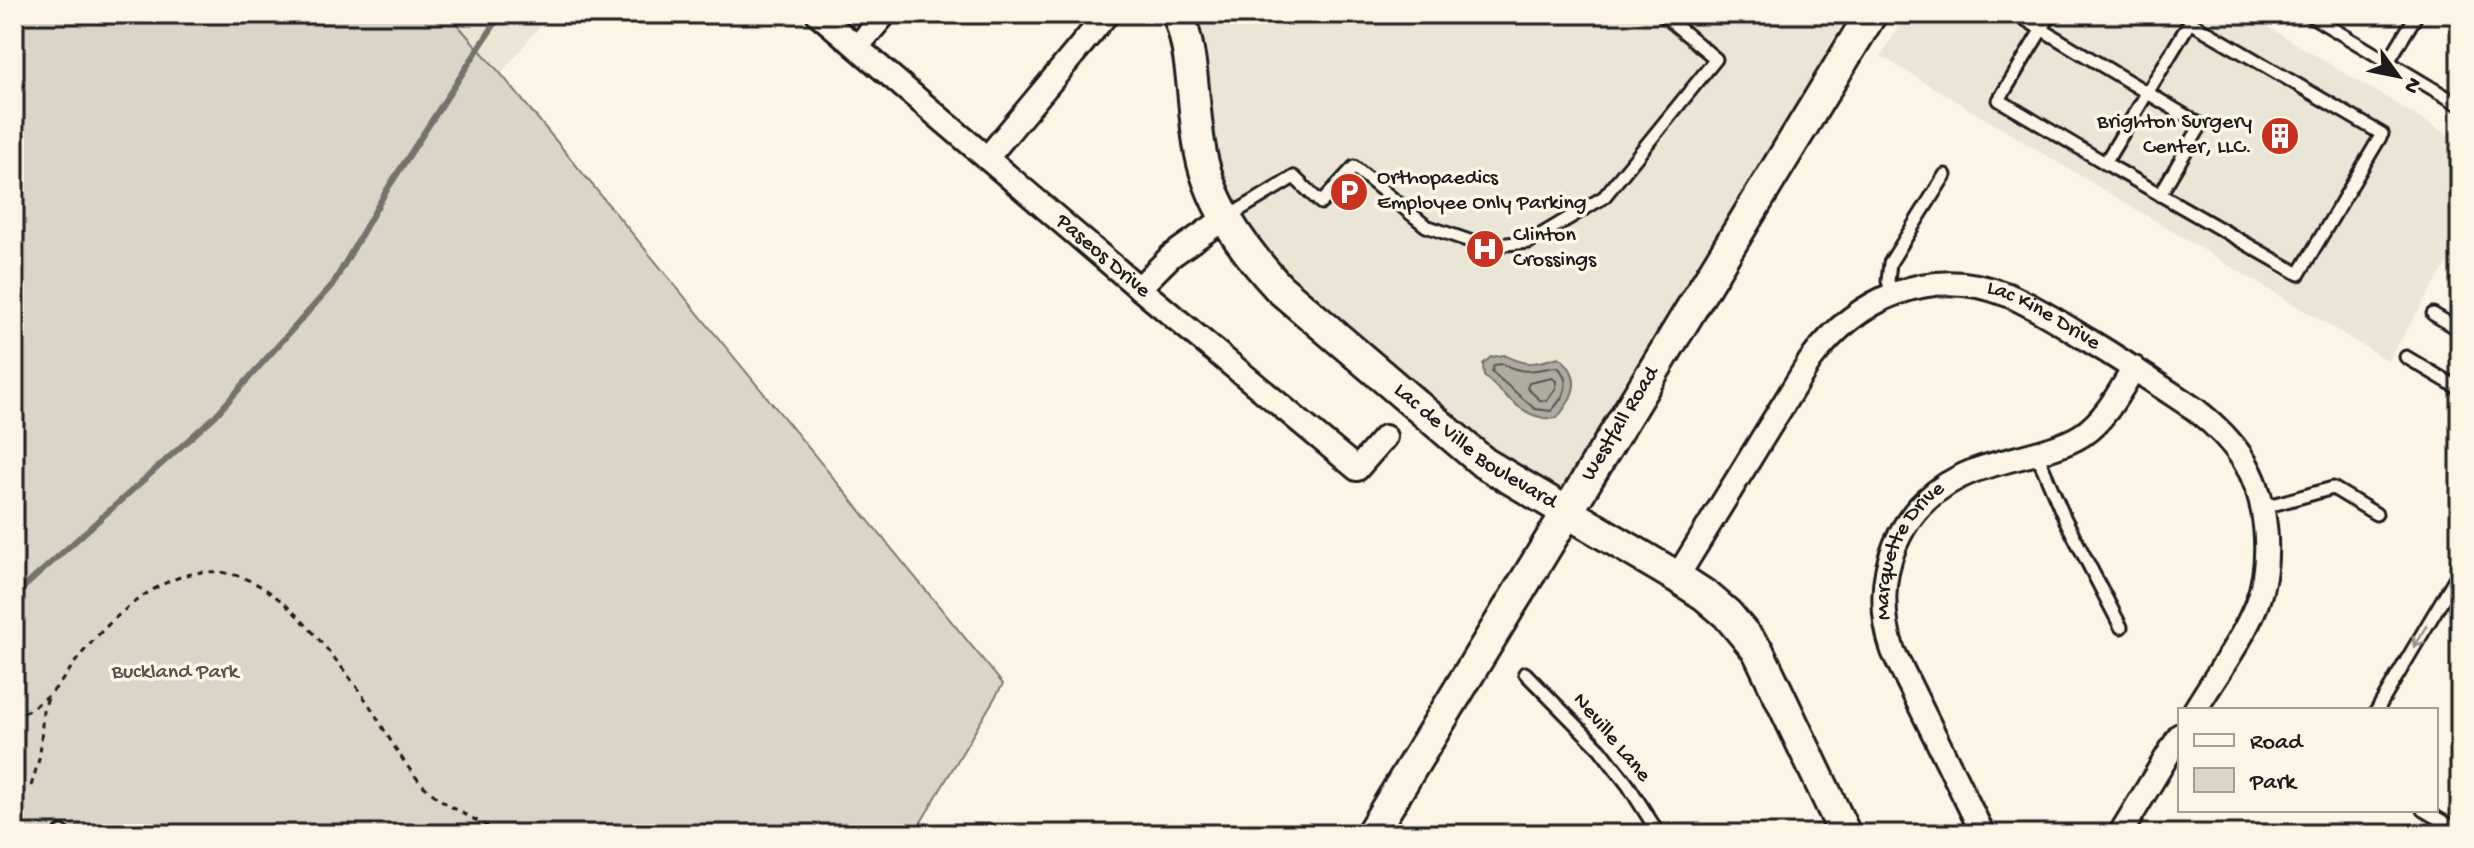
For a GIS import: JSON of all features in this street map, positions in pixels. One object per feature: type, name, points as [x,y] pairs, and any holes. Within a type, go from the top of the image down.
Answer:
[{"type":"street","name":"Paseos Drive","points":[[818,14],[1357,469],[1385,437]]},
{"type":"street","points":[[857,47],[885,14]]},
{"type":"street","points":[[987,158],[1107,14]]},
{"type":"street","name":"Lac de Ville Boulevard","points":[[1178,14],[1191,61],[1202,163],[1225,218],[1256,264],[1279,288],[1484,463],[1677,577],[1727,614],[1758,651],[1845,834]]},
{"type":"street","name":"Westfall Road","points":[[1371,834],[1871,14]]},
{"type":"street","points":[[1139,288],[1171,256],[1225,218]]},
{"type":"street","name":"Lac Kine Drive","points":[[1677,577],[1823,344],[1853,316],[1892,294],[1916,287],[1956,285],[2005,294],[2049,316],[2196,410],[2245,461],[2261,508],[2266,542],[2265,571],[2258,601],[2243,631],[2196,708]]},
{"type":"street","name":"Marquette Drive","points":[[1983,834],[1893,651],[1887,632],[1884,606],[1886,576],[1894,545],[1907,521],[1925,499],[1946,484],[1972,471],[2062,445],[2084,434],[2105,412],[2134,368]]},
{"type":"street","points":[[2120,834],[2178,738]]},
{"type":"lane","points":[[1225,218],[1294,177],[1321,203],[1354,167],[1426,226],[1484,246],[1529,242],[1604,197],[1716,59],[1662,14]]},
{"type":"lane","points":[[2016,14],[2201,125],[2160,195]]},
{"type":"lane","points":[[2051,14],[1999,100],[2105,163],[2160,195],[2299,274],[2382,134],[2190,22],[2105,163]]},
{"type":"lane","points":[[2308,14],[2460,105]]},
{"type":"lane","points":[[2388,62],[2417,14]]},
{"type":"lane","points":[[1892,294],[1888,281],[1890,263],[1945,175]]},
{"type":"lane","points":[[2433,314],[2460,330]]},
{"type":"lane","points":[[2406,357],[2460,389]]},
{"type":"lane","points":[[2036,451],[2064,517],[2121,627]]},
{"type":"lane","points":[[2261,508],[2333,488],[2376,514]]},
{"type":"lane","points":[[2378,708],[2460,570]]},
{"type":"lane","name":"Neville Lane","points":[[1525,673],[1600,749],[1628,785],[1659,834]]},
{"type":"lane","points":[[2426,812],[2456,829],[2460,824]]},
{"type":"path","points":[[14,720],[50,694],[112,620],[158,587],[183,576],[202,573],[237,576],[263,586],[287,604],[311,630],[373,710],[396,752],[423,785],[463,814],[499,833]]},
{"type":"path","points":[[31,786],[40,756],[43,710],[50,694]]},
{"type":"path","points":[[62,832],[121,826],[151,834]]},
{"type":"shaded area","points":[[448,14],[550,14],[501,74]]},
{"type":"shaded area","name":"Clinton Crossings","points":[[1189,14],[1848,14],[1746,193],[1569,483],[1553,487],[1490,452],[1265,257],[1222,184]]},
{"type":"shaded area","points":[[1906,14],[2246,14],[2460,142],[2460,242],[2388,361],[1881,56]]},
{"type":"green space","name":"Buckland Park","points":[[14,14],[448,14],[501,74],[1003,684],[914,834],[14,834]]},
{"type":"water","points":[[1504,355],[1531,363],[1559,357],[1567,365],[1572,372],[1574,387],[1557,418],[1526,412],[1484,376],[1483,364],[1491,357]]},
{"type":"waterway","points":[[14,596],[215,416],[333,284],[388,188],[501,14]]},
{"type":"place","name":"Brighton Surgery Center, LLC.","points":[[2280,136]]},
{"type":"place","name":"Orthopaedics Employee Only Parking","points":[[1349,192]]},
{"type":"place","name":"Clinton Crossings","points":[[1485,249]]}]
